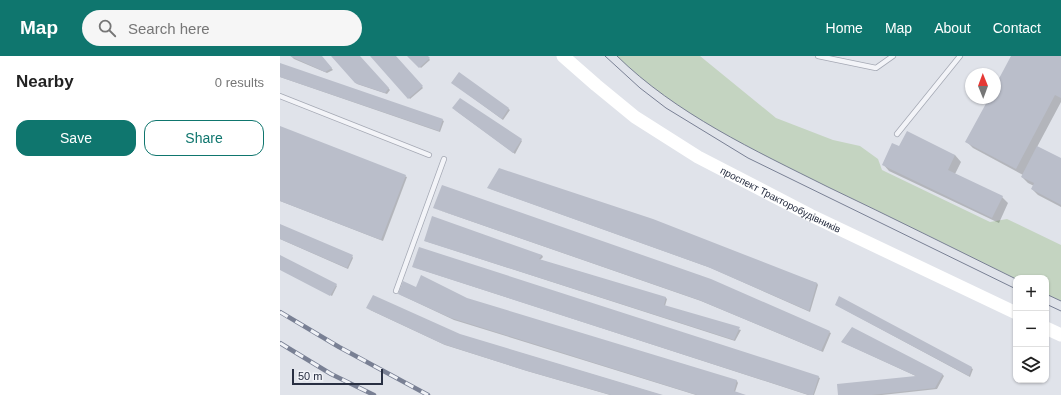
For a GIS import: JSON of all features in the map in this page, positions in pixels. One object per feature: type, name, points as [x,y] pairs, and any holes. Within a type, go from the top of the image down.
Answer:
[{"type":"main road","name":"проспект Тракторобудівників","points":[[563,56],[635,117],[698,157],[810,214],[1013,312]]},
{"type":"main road","points":[[1049,330],[1061,336]]},
{"type":"lane","points":[[818,56],[876,68],[893,56]]},
{"type":"lane","points":[[897,134],[960,56]]},
{"type":"lane","points":[[280,96],[429,155]]},
{"type":"lane","points":[[396,291],[444,159]]},
{"type":"green space","points":[[617,56],[700,56],[776,118],[833,140],[860,146],[878,159],[882,170],[990,222],[1007,219],[1061,245],[1061,301],[1049,295],[1049,275],[1013,275],[1013,278],[744,145],[664,96]]},
{"type":"building","points":[[290,56],[322,56],[332,68],[325,72]]},
{"type":"building","points":[[331,56],[360,56],[389,88],[385,93],[355,83]]},
{"type":"building","points":[[370,56],[396,56],[423,86],[408,99]]},
{"type":"building","points":[[407,56],[428,56],[430,58],[419,68]]},
{"type":"building","points":[[1011,56],[1061,56],[1061,98],[1055,95],[1016,169],[965,142],[986,104],[1001,104],[1001,75]]},
{"type":"building","points":[[280,63],[443,119],[439,131],[280,77]]},
{"type":"building","points":[[459,72],[509,108],[502,119],[451,83]]},
{"type":"building","points":[[460,98],[522,139],[513,153],[452,108]]},
{"type":"building","points":[[280,126],[406,175],[381,240],[280,201]]},
{"type":"building","points":[[907,131],[955,155],[948,170],[1003,196],[992,218],[882,165],[892,143],[899,146]]},
{"type":"building","points":[[1037,146],[1061,158],[1061,205],[1031,189],[1034,183],[1021,177]]},
{"type":"building","points":[[499,168],[653,219],[817,283],[809,311],[708,267],[487,188]]},
{"type":"building","points":[[442,185],[711,279],[830,331],[821,351],[699,300],[433,208]]},
{"type":"building","points":[[432,216],[542,255],[539,259],[666,297],[664,305],[740,327],[734,340],[424,241]]},
{"type":"building","points":[[280,224],[353,255],[347,268],[280,239]]},
{"type":"building","points":[[419,247],[819,376],[813,395],[809,395],[412,267]]},
{"type":"building","points":[[280,255],[337,284],[330,296],[280,270]]},
{"type":"building","points":[[421,275],[467,298],[737,380],[734,391],[746,395],[697,395],[451,318],[398,294],[403,281],[416,287]]},
{"type":"building","points":[[373,295],[460,334],[663,395],[611,395],[524,370],[443,344],[366,308]]},
{"type":"building","points":[[839,296],[972,367],[969,376],[835,305]]},
{"type":"building","points":[[852,327],[943,374],[935,388],[872,395],[838,395],[837,384],[916,376],[841,342]]},
{"type":"tram line","points":[[605,56],[640,88],[666,108],[748,158],[1013,288]]},
{"type":"tram line","points":[[617,56],[664,96],[744,145],[1013,278]]},
{"type":"tram line","points":[[1049,295],[1061,301]]},
{"type":"tram line","points":[[1049,305],[1061,311]]},
{"type":"railway","points":[[280,312],[339,347],[428,395]]},
{"type":"railway","points":[[280,343],[331,374],[374,395]]}]
